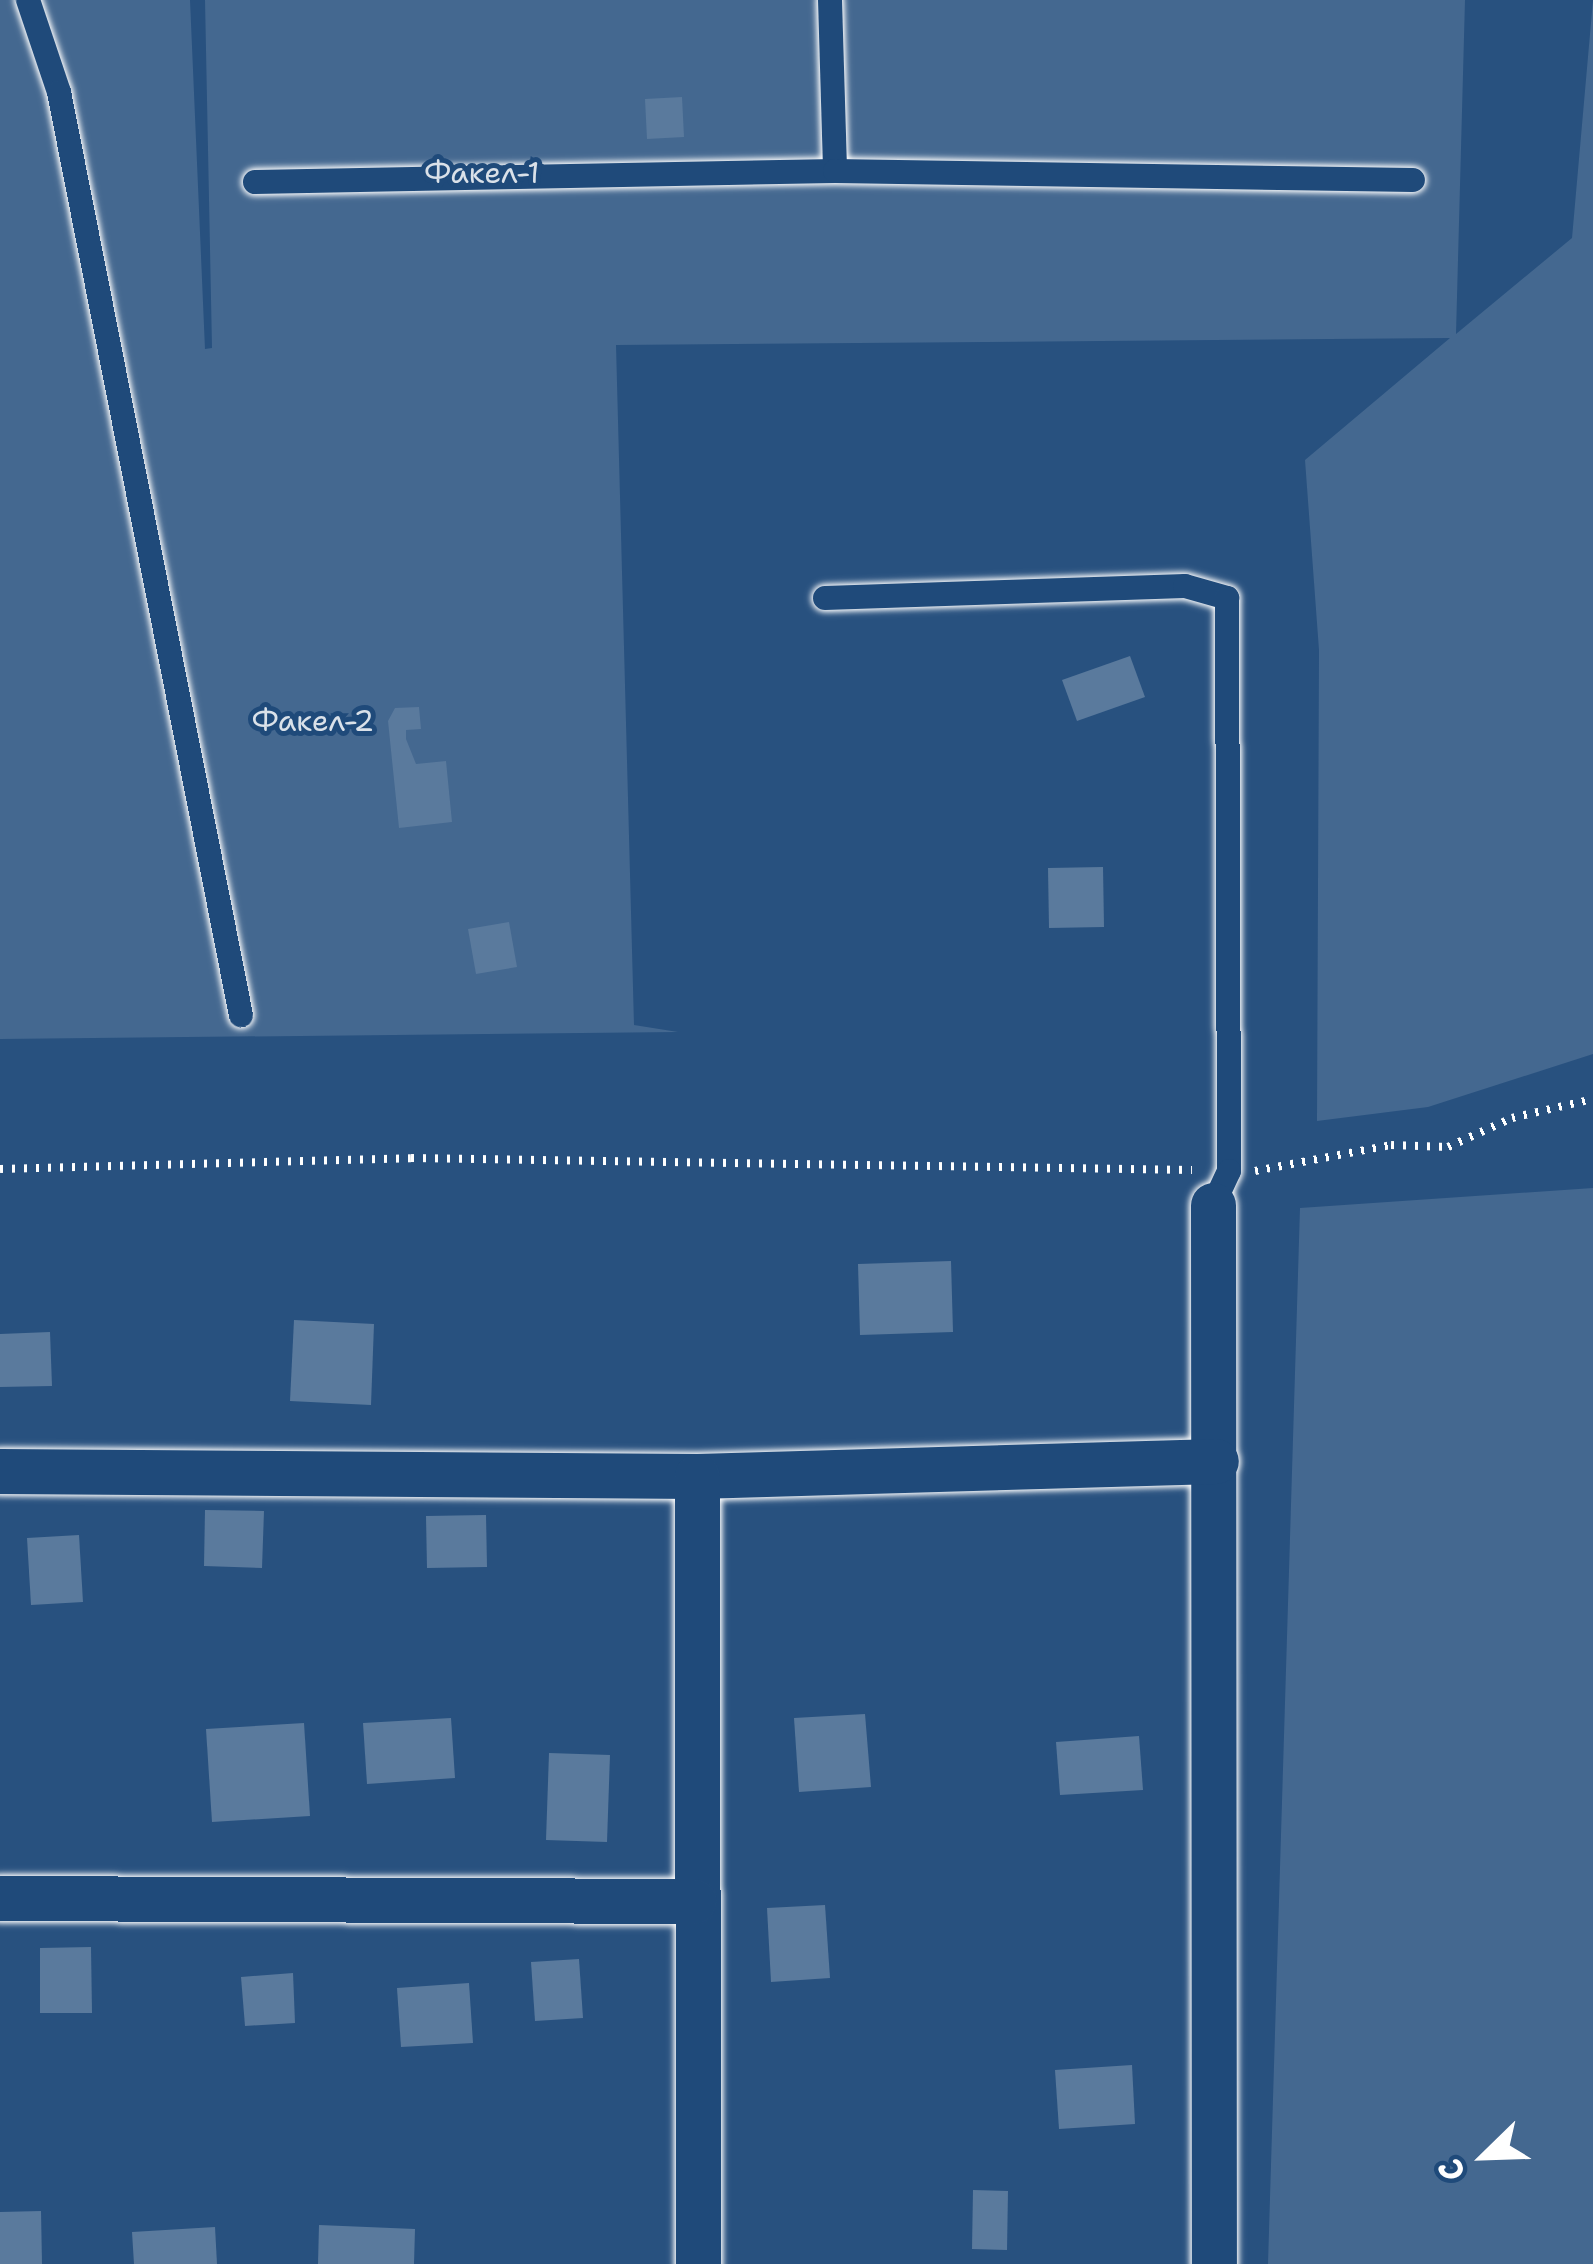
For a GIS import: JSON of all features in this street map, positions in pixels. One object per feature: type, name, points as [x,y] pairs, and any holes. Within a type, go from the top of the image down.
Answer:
[{"type":"street","points":[[1214,2264],[1221,1188]]},
{"type":"street","points":[[0,1471],[697,1476],[1216,1461]]},
{"type":"street","points":[[697,1476],[698,2264]]},
{"type":"street","points":[[0,1898],[694,1901]]},
{"type":"lane","points":[[28,0],[59,92],[241,1015]]},
{"type":"lane","points":[[830,0],[835,171]]},
{"type":"lane","points":[[255,182],[835,171],[1413,180]]},
{"type":"lane","points":[[825,598],[1185,586],[1227,598],[1221,1188]]},
{"type":"path","points":[[0,1169],[411,1158],[1221,1188],[1264,1171],[1391,1145],[1448,1147],[1512,1118],[1593,1099]]},
{"type":"green space","points":[[0,0],[190,0],[205,349],[212,348],[205,0],[1465,0],[1456,334],[1572,238],[1593,0],[1593,1054],[1428,1107],[1317,1121],[1319,650],[1305,460],[1450,338],[616,345],[634,1025],[678,1032],[0,1039]]},
{"type":"green space","points":[[1593,1188],[1593,2264],[1268,2264],[1300,1208]]},
{"type":"building","points":[[682,97],[684,137],[647,139],[645,99]]},
{"type":"building","points":[[1130,656],[1145,697],[1077,721],[1062,680]]},
{"type":"building","points":[[419,707],[421,729],[406,730],[406,739],[416,764],[446,761],[452,822],[399,828],[388,721],[395,708]]},
{"type":"building","points":[[1103,867],[1104,927],[1049,928],[1048,868]]},
{"type":"building","points":[[509,922],[517,967],[476,974],[468,929]]},
{"type":"building","points":[[951,1261],[953,1332],[860,1335],[858,1264]]},
{"type":"building","points":[[294,1320],[374,1324],[371,1405],[290,1401]]},
{"type":"building","points":[[50,1332],[52,1386],[0,1387],[0,1334]]},
{"type":"building","points":[[205,1510],[264,1511],[262,1568],[204,1566]]},
{"type":"building","points":[[486,1515],[487,1567],[427,1568],[426,1516]]},
{"type":"building","points":[[79,1535],[83,1602],[31,1605],[27,1538]]},
{"type":"building","points":[[865,1714],[871,1787],[799,1792],[794,1718]]},
{"type":"building","points":[[451,1718],[455,1778],[367,1784],[363,1723]]},
{"type":"building","points":[[304,1723],[310,1816],[212,1822],[206,1729]]},
{"type":"building","points":[[1139,1736],[1143,1790],[1060,1795],[1056,1742]]},
{"type":"building","points":[[549,1753],[610,1755],[607,1842],[546,1840]]},
{"type":"building","points":[[825,1905],[830,1978],[771,1982],[767,1908]]},
{"type":"building","points":[[91,1947],[92,2013],[40,2013],[40,1948]]},
{"type":"building","points":[[579,1959],[583,2018],[535,2021],[531,1962]]},
{"type":"building","points":[[293,1973],[295,2023],[245,2026],[241,1977]]},
{"type":"building","points":[[469,1983],[473,2043],[401,2047],[397,1988]]},
{"type":"building","points":[[1132,2065],[1135,2124],[1059,2129],[1055,2070]]},
{"type":"building","points":[[973,2190],[1008,2191],[1007,2250],[972,2249]]},
{"type":"building","points":[[41,2211],[42,2264],[0,2264],[0,2212]]},
{"type":"building","points":[[319,2225],[415,2229],[414,2264],[318,2264]]},
{"type":"building","points":[[215,2227],[217,2264],[134,2264],[132,2232]]},
{"type":"park label","name":"Факел-1","points":[[482,173]]},
{"type":"park label","name":"Факел-2","points":[[313,721]]}]
